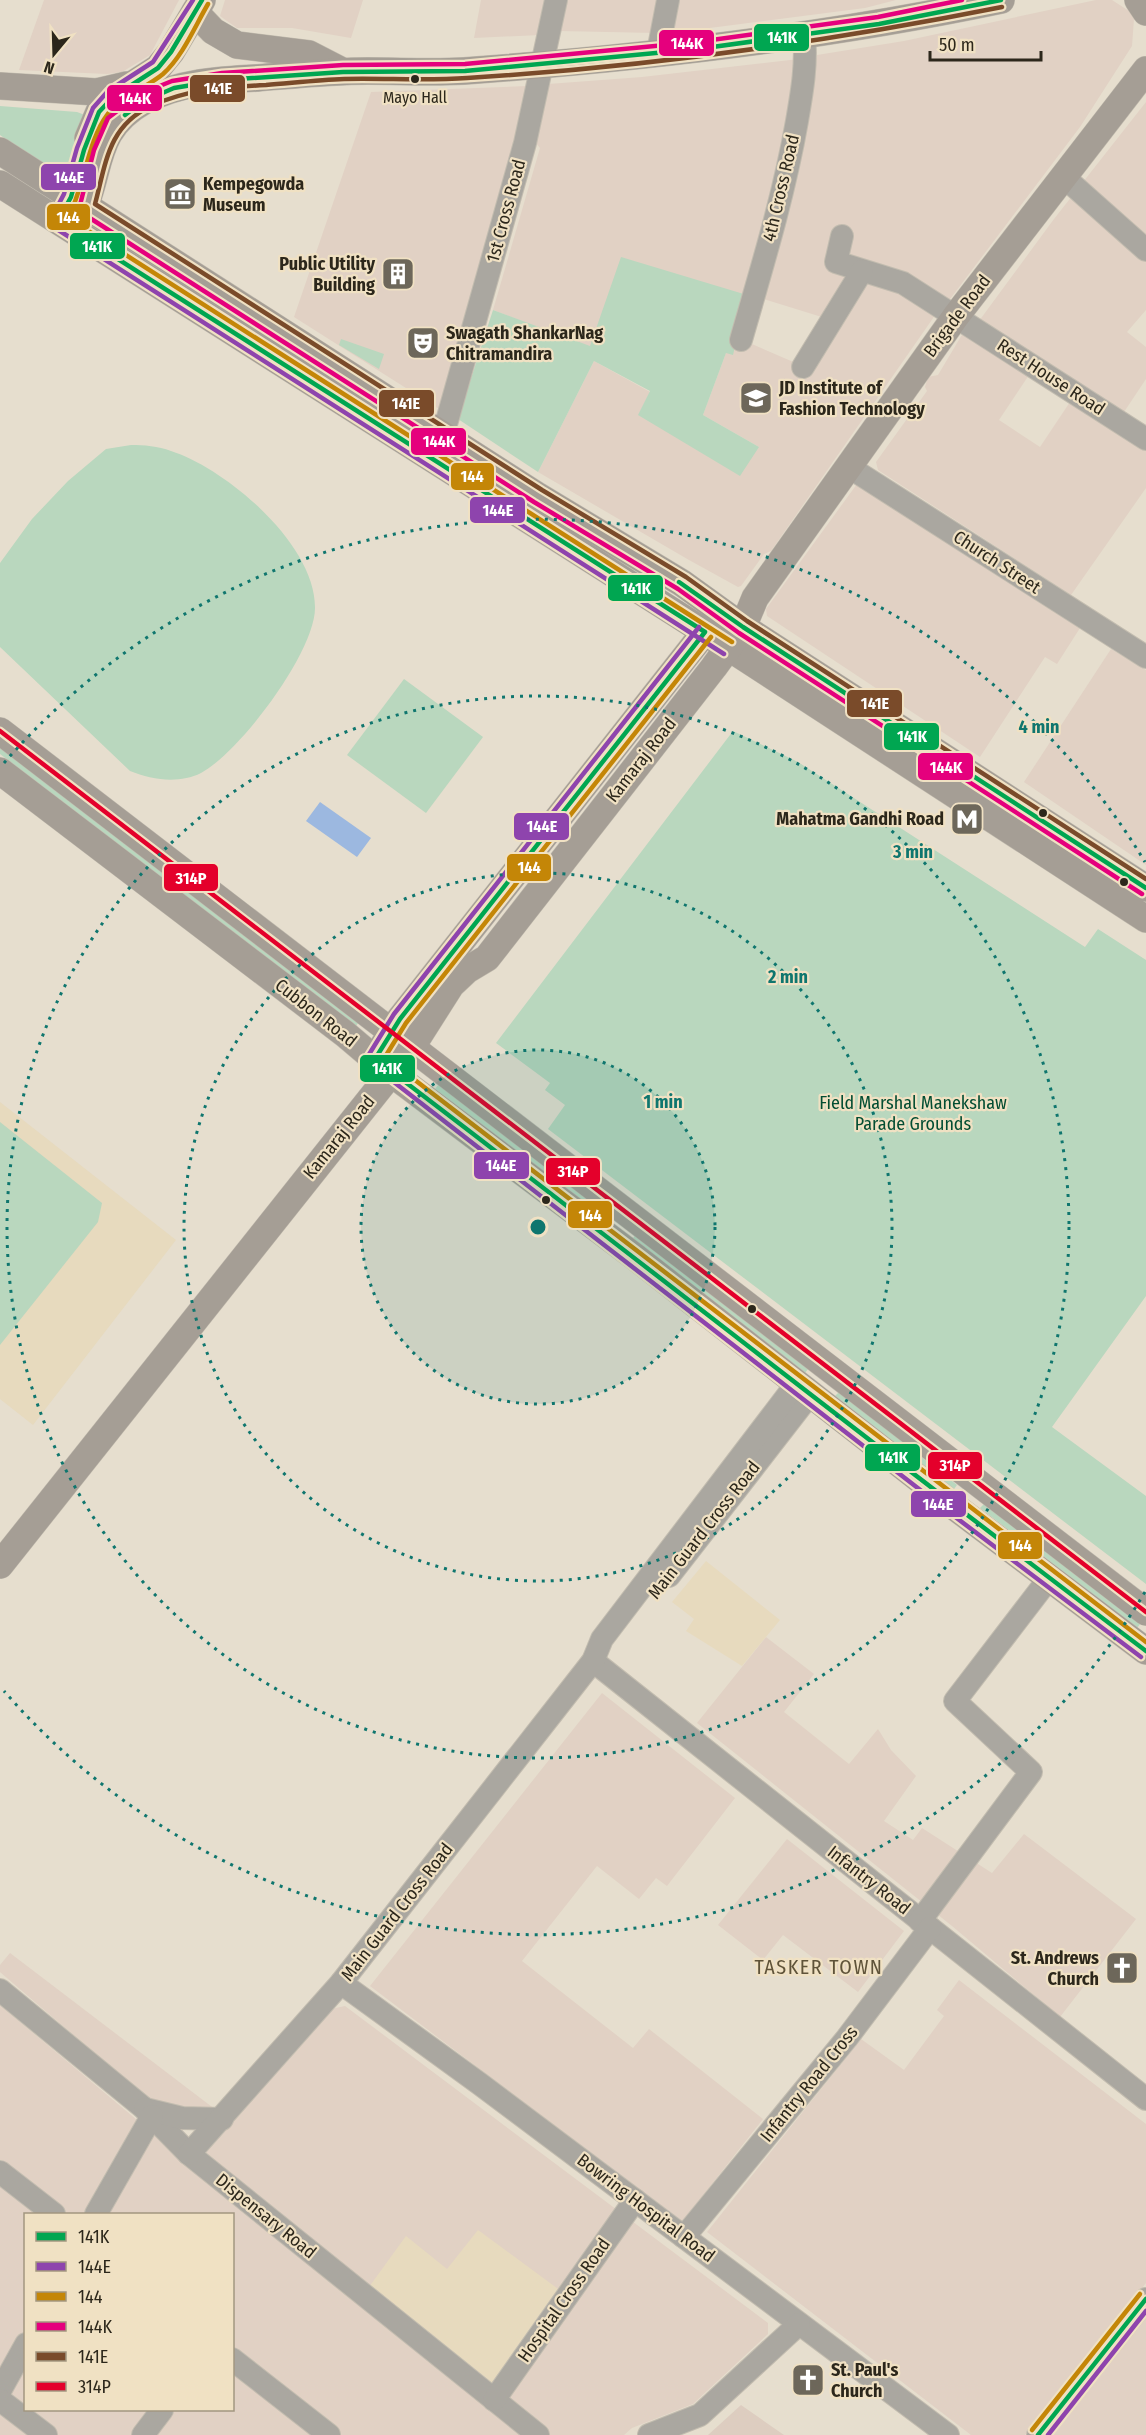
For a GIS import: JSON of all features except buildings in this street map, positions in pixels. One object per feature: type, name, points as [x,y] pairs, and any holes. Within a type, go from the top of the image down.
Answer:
[{"type":"main road","points":[[1138,0],[1146,12]]},
{"type":"main road","points":[[72,214],[114,122],[144,101],[174,88],[222,80],[344,72],[437,72],[658,52],[901,20],[987,1]]},
{"type":"main road","points":[[72,214],[84,150],[99,112],[130,84],[158,68],[171,52],[199,6],[213,31],[229,41],[309,54],[344,72]]},
{"type":"main road","name":"Brigade Road","points":[[735,638],[755,598],[956,315],[1065,178],[1146,70]]},
{"type":"main road","points":[[0,86],[97,92],[130,84]]},
{"type":"main road","points":[[0,151],[72,214],[713,622],[1146,919]]},
{"type":"main road","points":[[0,184],[72,214],[446,427],[682,584],[713,622]]},
{"type":"main road","points":[[713,622],[755,598]]},
{"type":"main road","name":"Kamaraj Road","points":[[0,1565],[235,1256],[360,1085],[383,1066],[577,794],[713,622]]},
{"type":"main road","points":[[735,638],[1146,888]]},
{"type":"main road","name":"Kamaraj Road","points":[[400,1041],[451,985],[467,970],[487,958],[735,638]]},
{"type":"main road","name":"Cubbon Road","points":[[0,731],[400,1041],[1146,1612]]},
{"type":"main road","name":"Cubbon Road","points":[[0,771],[608,1236],[955,1507],[1146,1651]]},
{"type":"main road","points":[[577,794],[600,813]]},
{"type":"main road","points":[[608,1236],[628,1214]]},
{"type":"main road","name":"Kamaraj Road","points":[[0,1541],[235,1256]]},
{"type":"main road","points":[[955,1507],[975,1482]]},
{"type":"street","name":"1st Cross Road","points":[[446,427],[525,143],[556,0]]},
{"type":"street","points":[[658,52],[668,0]]},
{"type":"street","name":"4th Cross Road","points":[[741,340],[791,156],[803,86],[806,53],[804,34]]},
{"type":"street","points":[[1065,178],[1146,250]]},
{"type":"street","name":"Rest House Road","points":[[843,236],[836,262],[903,283],[1146,438]]},
{"type":"street","points":[[803,367],[862,271]]},
{"type":"street","name":"Church Street","points":[[849,467],[1146,657]]},
{"type":"street","points":[[766,1359],[774,1383],[767,1421]]},
{"type":"street","name":"Main Guard Cross Road","points":[[189,2154],[341,1983],[593,1661],[602,1639],[767,1421],[804,1388]]},
{"type":"street","name":"Main Guard Cross Road","points":[[593,1661],[613,1648],[804,1388]]},
{"type":"street","name":"Infantry Road Cross","points":[[684,2237],[847,2038],[1031,1772],[955,1701],[1050,1577]]},
{"type":"street","name":"Infantry Road","points":[[593,1661],[1146,2099]]},
{"type":"street","name":"Bowring Hospital Road","points":[[341,1983],[948,2435]]},
{"type":"street","name":"Dispensary Road","points":[[0,1990],[148,2113],[189,2154],[538,2435]]},
{"type":"street","points":[[97,2213],[148,2113],[182,2118],[222,2119]]},
{"type":"street","points":[[0,2172],[53,2213]]},
{"type":"street","name":"Hospital Cross Road","points":[[494,2400],[635,2200]]},
{"type":"street","points":[[1038,2435],[1146,2299]]},
{"type":"street","points":[[649,2435],[700,2415],[799,2324]]},
{"type":"street","points":[[0,2391],[24,2348]]},
{"type":"street","points":[[234,2361],[329,2435]]},
{"type":"street","points":[[0,2400],[46,2435]]},
{"type":"street","points":[[143,2435],[161,2411]]},
{"type":"shaded area","points":[[44,0],[179,0],[150,55],[122,72],[107,74],[19,70]]},
{"type":"shaded area","points":[[225,0],[363,0],[351,38],[292,28],[237,28],[220,16]]},
{"type":"shaded area","points":[[481,0],[546,0],[540,35],[474,38]]},
{"type":"shaded area","points":[[564,0],[662,0],[656,33],[559,31]]},
{"type":"shaded area","points":[[670,0],[896,0],[865,8],[663,34]]},
{"type":"shaded area","points":[[1096,0],[1112,0],[1129,11],[1134,19],[1132,46],[1080,127],[947,303],[851,272],[825,318],[760,298],[790,196],[817,55],[904,41]]},
{"type":"shaded area","points":[[799,59],[798,82],[747,295],[590,347],[493,310],[540,148],[534,141],[548,84],[642,77]]},
{"type":"shaded area","points":[[527,86],[528,96],[439,409],[294,317],[371,92]]},
{"type":"shaded area","points":[[1146,102],[1146,310],[1127,332],[1146,347],[1146,379],[1122,415],[979,321],[1054,219]]},
{"type":"shaded area","points":[[864,275],[938,311],[771,551],[764,554],[741,586],[738,587],[689,560],[538,472],[594,361],[650,392],[639,415],[759,447],[703,415],[726,353],[738,338],[798,364]]},
{"type":"shaded area","points":[[963,333],[1031,372],[999,420],[1040,447],[1072,399],[1146,448],[1146,488],[1071,595],[878,470],[876,462],[927,391],[925,387],[928,377],[938,375]]},
{"type":"shaded area","points":[[857,484],[1080,628],[1057,664],[1045,657],[980,757],[767,616],[766,609]]},
{"type":"shaded area","points":[[1111,649],[1146,670],[1146,865],[1024,782]]},
{"type":"shaded area","points":[[0,1102],[176,1240],[33,1425],[0,1399]]},
{"type":"shaded area","points":[[706,1561],[780,1620],[742,1666],[686,1631],[694,1619],[672,1602]]},
{"type":"shaded area","points":[[766,1637],[814,1674],[784,1712],[849,1764],[878,1729],[891,1750],[916,1776],[884,1821],[913,1840],[922,1828],[992,1873],[1024,1834],[1136,1919],[1060,2017],[952,1926],[697,1723]]},
{"type":"shaded area","points":[[602,1693],[735,1798],[667,1886],[656,1878],[639,1899],[597,1866],[522,1961],[633,2048],[649,2029],[763,2119],[682,2222],[370,1986]]},
{"type":"shaded area","points":[[787,1839],[904,1931],[858,1992],[783,1935],[763,1960],[718,1925]]},
{"type":"shaded area","points":[[10,1953],[216,2110],[156,2106],[0,1972],[0,1965]]},
{"type":"shaded area","points":[[959,1980],[1146,2124],[1146,2283],[1025,2435],[971,2435],[707,2232],[861,2039],[904,2070],[944,2016],[937,2010]]},
{"type":"shaded area","points":[[0,2005],[193,2167],[526,2435],[0,2435]]},
{"type":"shaded area","points":[[345,2006],[768,2323],[768,2334],[693,2404],[632,2428],[624,2435],[549,2435],[497,2392],[447,2269],[369,2287],[205,2153],[331,2009]]},
{"type":"shaded area","points":[[478,2230],[565,2294],[497,2392],[369,2287],[406,2236],[447,2269]]},
{"type":"shaded area","points":[[1146,2311],[1146,2435],[1049,2435]]},
{"type":"shaded area","points":[[741,2405],[784,2435],[708,2435]]},
{"type":"green space","points":[[0,106],[77,112],[90,117],[71,170],[52,171],[0,135]]},
{"type":"green space","points":[[621,257],[747,295],[733,355],[726,353],[703,415],[759,447],[740,476],[638,415],[650,391],[594,361],[538,472],[458,419],[493,310],[590,346]]},
{"type":"green space","points":[[341,339],[384,354],[379,369],[339,345]]},
{"type":"green space","points":[[131,445],[161,448],[193,460],[241,492],[285,535],[301,559],[311,584],[315,608],[312,627],[303,649],[273,699],[235,745],[217,762],[201,773],[184,779],[166,780],[130,771],[0,647],[0,563],[32,519],[68,481],[106,449]]},
{"type":"green space","points":[[404,679],[483,737],[426,813],[347,755]]},
{"type":"green space","name":"Field Marshal Manekshaw Parade Grounds","points":[[733,731],[798,762],[1085,947],[1098,929],[1146,960],[1146,1296],[1052,1427],[1146,1496],[1146,1584],[548,1129],[565,1105],[545,1090],[550,1083],[496,1043]]},
{"type":"green space","points":[[0,746],[359,1022],[356,1026],[0,754]]},
{"type":"green space","points":[[439,1084],[603,1211],[599,1217],[435,1089]]},
{"type":"green space","points":[[0,1122],[102,1203],[98,1222],[0,1345]]},
{"type":"green space","points":[[635,1235],[808,1369],[805,1373],[632,1240]]},
{"type":"green space","points":[[839,1392],[957,1485],[954,1489],[835,1396]]},
{"type":"green space","points":[[984,1504],[1141,1623],[1137,1628],[980,1508]]},
{"type":"water","points":[[320,802],[371,838],[357,857],[306,821]]},
{"type":"transit line","name":"144E","points":[[193,0],[153,62],[108,91],[93,108],[77,148],[64,194],[51,219],[52,226],[724,654]]},
{"type":"transit line","name":"141K","points":[[202,0],[171,52],[158,68],[113,97],[99,112],[84,150],[71,197],[58,221],[705,632],[400,1019],[375,1059],[1146,1651]]},
{"type":"transit line","name":"144K","points":[[962,0],[878,17],[697,42],[465,64],[343,65],[222,73],[172,81],[140,94],[108,118],[94,150],[79,209],[534,502],[678,589],[739,633],[1142,894]]},
{"type":"transit line","name":"141K","points":[[125,115],[144,101],[174,88],[222,80],[343,72],[465,71],[698,49],[879,24],[1001,0]]},
{"type":"transit line","name":"144","points":[[208,4],[183,50],[170,67],[156,79],[119,102],[107,115],[95,137],[68,218],[732,642]]},
{"type":"transit line","name":"141E","points":[[1002,7],[803,42],[669,60],[452,79],[334,79],[193,92],[151,106],[126,124],[111,147],[95,204],[542,490],[686,577],[747,621],[1146,879]]},
{"type":"transit line","name":"141K","points":[[679,582],[743,627],[1146,888]]},
{"type":"transit line","name":"144E","points":[[699,627],[394,1014],[368,1056],[368,1062],[950,1513],[1141,1657]]},
{"type":"transit line","name":"144","points":[[711,637],[406,1023],[385,1057],[1146,1642]]},
{"type":"transit line","name":"314P","points":[[0,731],[1146,1612]]},
{"type":"transit line","name":"144","points":[[1032,2430],[1140,2294]]},
{"type":"transit line","name":"141K","points":[[1038,2435],[1146,2299]]},
{"type":"transit line","name":"144E","points":[[1048,2435],[1146,2311]]},
{"type":"place","name":"Mayo Hall","points":[[415,79]]},
{"type":"place","name":"Kempegowda Museum","points":[[180,194]]},
{"type":"place","name":"Public Utility Building","points":[[398,274]]},
{"type":"place","name":"Swagath ShankarNag Chitramandira","points":[[423,343]]},
{"type":"place","name":"JD Institute of Fashion Technology","points":[[756,398]]},
{"type":"place","name":"Mahatma Gandhi Road","points":[[967,819]]},
{"type":"place","name":"St. Andrews Church","points":[[1122,1968]]},
{"type":"place","name":"St. Paul's Church","points":[[808,2380]]},
{"type":"district","name":"TASKER TOWN","points":[[819,1967]]}]
